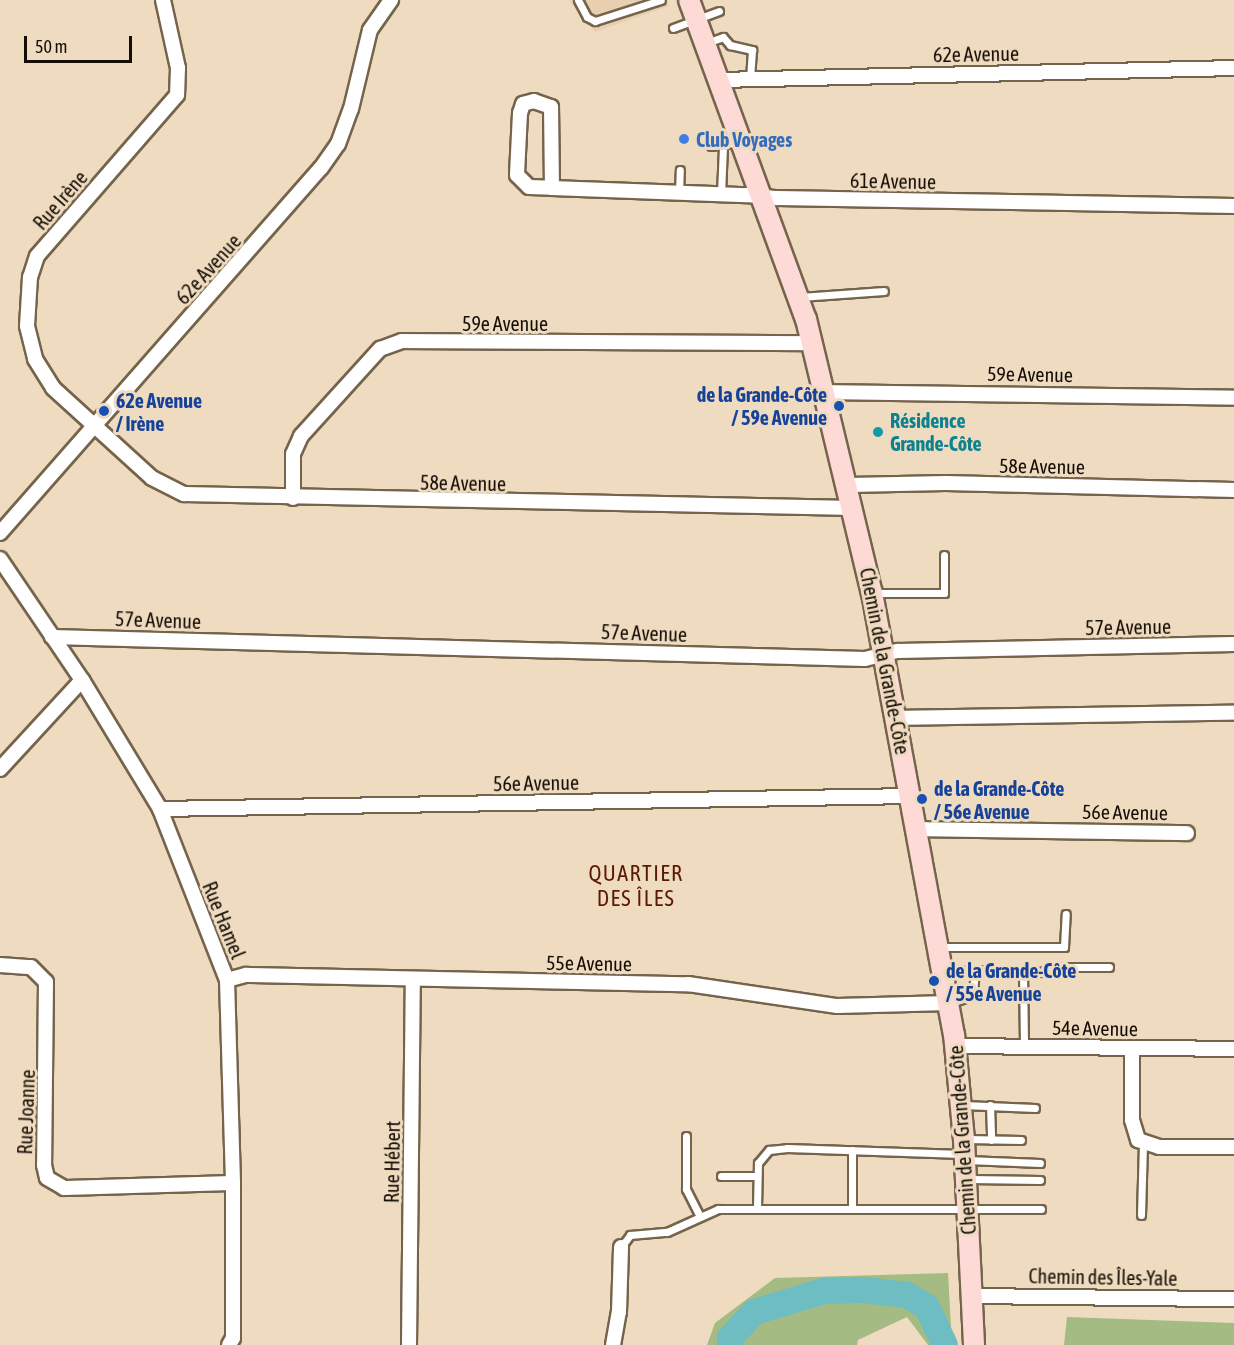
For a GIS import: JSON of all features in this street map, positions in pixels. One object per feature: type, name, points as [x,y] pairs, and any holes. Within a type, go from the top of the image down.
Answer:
[{"type":"main road","name":"Chemin de la Grande-Côte","points":[[689,0],[719,80],[732,143],[762,196],[799,297],[826,392],[854,508],[912,796],[956,1046],[965,1158],[974,1340]]},
{"type":"street","name":"Rue Irène","points":[[94,426],[53,388],[35,359],[27,326],[30,277],[37,256],[177,95],[178,68],[163,0]]},
{"type":"street","name":"62e Avenue","points":[[0,533],[321,168],[338,144],[351,109],[370,30],[391,0]]},
{"type":"street","name":"62e Avenue","points":[[719,80],[1234,68]]},
{"type":"street","name":"61e Avenue","points":[[552,188],[551,106],[534,101],[523,104],[520,113],[517,175],[529,187],[552,188],[679,192],[762,196],[1234,206]]},
{"type":"street","name":"59e Avenue","points":[[293,498],[293,454],[301,436],[380,349],[402,341],[813,343]]},
{"type":"street","name":"59e Avenue","points":[[826,392],[1234,398]]},
{"type":"street","name":"58e Avenue","points":[[94,426],[152,478],[184,494],[854,508]]},
{"type":"street","name":"58e Avenue","points":[[849,485],[946,483],[1234,490]]},
{"type":"street","name":"Rue Hamel","points":[[0,559],[81,680],[160,809],[227,980],[234,1183],[233,1338],[229,1345]]},
{"type":"street","name":"57e Avenue","points":[[52,637],[865,659],[884,654],[1234,644]]},
{"type":"street","points":[[0,769],[81,680]]},
{"type":"street","points":[[897,718],[1234,713]]},
{"type":"street","name":"56e Avenue","points":[[160,809],[912,796]]},
{"type":"street","name":"56e Avenue","points":[[918,829],[1186,833]]},
{"type":"street","name":"Rue Joanne","points":[[0,965],[31,967],[46,981],[44,1165],[47,1178],[64,1188],[234,1183]]},
{"type":"street","name":"55e Avenue","points":[[227,980],[246,975],[688,984],[837,1006],[949,1004]]},
{"type":"street","name":"Rue Hébert","points":[[409,1345],[413,979]]},
{"type":"street","name":"54e Avenue","points":[[956,1046],[1234,1049]]},
{"type":"street","points":[[1132,1048],[1132,1127],[1135,1136],[1143,1143],[1159,1147],[1234,1147]]},
{"type":"street","points":[[613,1345],[619,1312],[621,1247]]},
{"type":"street","name":"Chemin des Îles-Yale","points":[[972,1296],[1234,1299]]},
{"type":"lane","points":[[578,0],[587,17],[595,21],[642,3],[661,0]]},
{"type":"lane","points":[[674,28],[719,11]]},
{"type":"lane","points":[[705,43],[723,37],[730,45],[752,50],[750,78]]},
{"type":"lane","points":[[711,146],[732,143],[721,194]]},
{"type":"lane","points":[[679,192],[680,170]]},
{"type":"lane","points":[[799,297],[884,291]]},
{"type":"lane","points":[[872,593],[944,593],[944,555]]},
{"type":"lane","points":[[938,946],[1064,947],[1066,914]]},
{"type":"lane","points":[[943,972],[975,970],[1041,972],[1053,967],[1109,967]]},
{"type":"lane","points":[[949,1004],[973,994],[975,970]]},
{"type":"lane","points":[[1023,972],[1024,1046]]},
{"type":"lane","points":[[961,1105],[1035,1108]]},
{"type":"lane","points":[[990,1105],[990,1140]]},
{"type":"lane","points":[[686,1136],[686,1189],[699,1215]]},
{"type":"lane","points":[[965,1158],[990,1140],[1021,1140]]},
{"type":"lane","points":[[1141,1215],[1143,1143]]},
{"type":"lane","points":[[757,1207],[757,1176],[760,1157],[769,1150],[852,1150],[1040,1164]]},
{"type":"lane","points":[[852,1150],[852,1207]]},
{"type":"lane","points":[[965,1158],[1040,1180]]},
{"type":"lane","points":[[721,1176],[757,1176]]},
{"type":"lane","points":[[621,1247],[630,1235],[667,1232],[699,1215],[718,1209],[757,1207],[1041,1209]]},
{"type":"shaded area","points":[[569,0],[667,0],[669,6],[595,32]]},
{"type":"green space","points":[[948,1273],[952,1345],[928,1345],[907,1317],[858,1340],[857,1345],[707,1345],[715,1323],[775,1278]]},
{"type":"green space","points":[[1067,1317],[1234,1323],[1234,1345],[1064,1345]]},
{"type":"waterway","points":[[730,1345],[730,1338],[754,1312],[824,1291],[864,1290],[907,1295],[927,1307],[945,1345]]},
{"type":"place","name":"Club Voyages","points":[[684,139]]},
{"type":"place","name":"de la Grande-Côte / 59e Avenue","points":[[839,406]]},
{"type":"place","name":"62e Avenue / Irène","points":[[104,411]]},
{"type":"place","name":"Résidence Grande-Côte","points":[[878,432]]},
{"type":"place","name":"de la Grande-Côte / 56e Avenue","points":[[922,799]]},
{"type":"place","name":"de la Grande-Côte / 55e Avenue","points":[[934,981]]},
{"type":"district","name":"QUARTIER DES ÎLES","points":[[636,886]]}]
